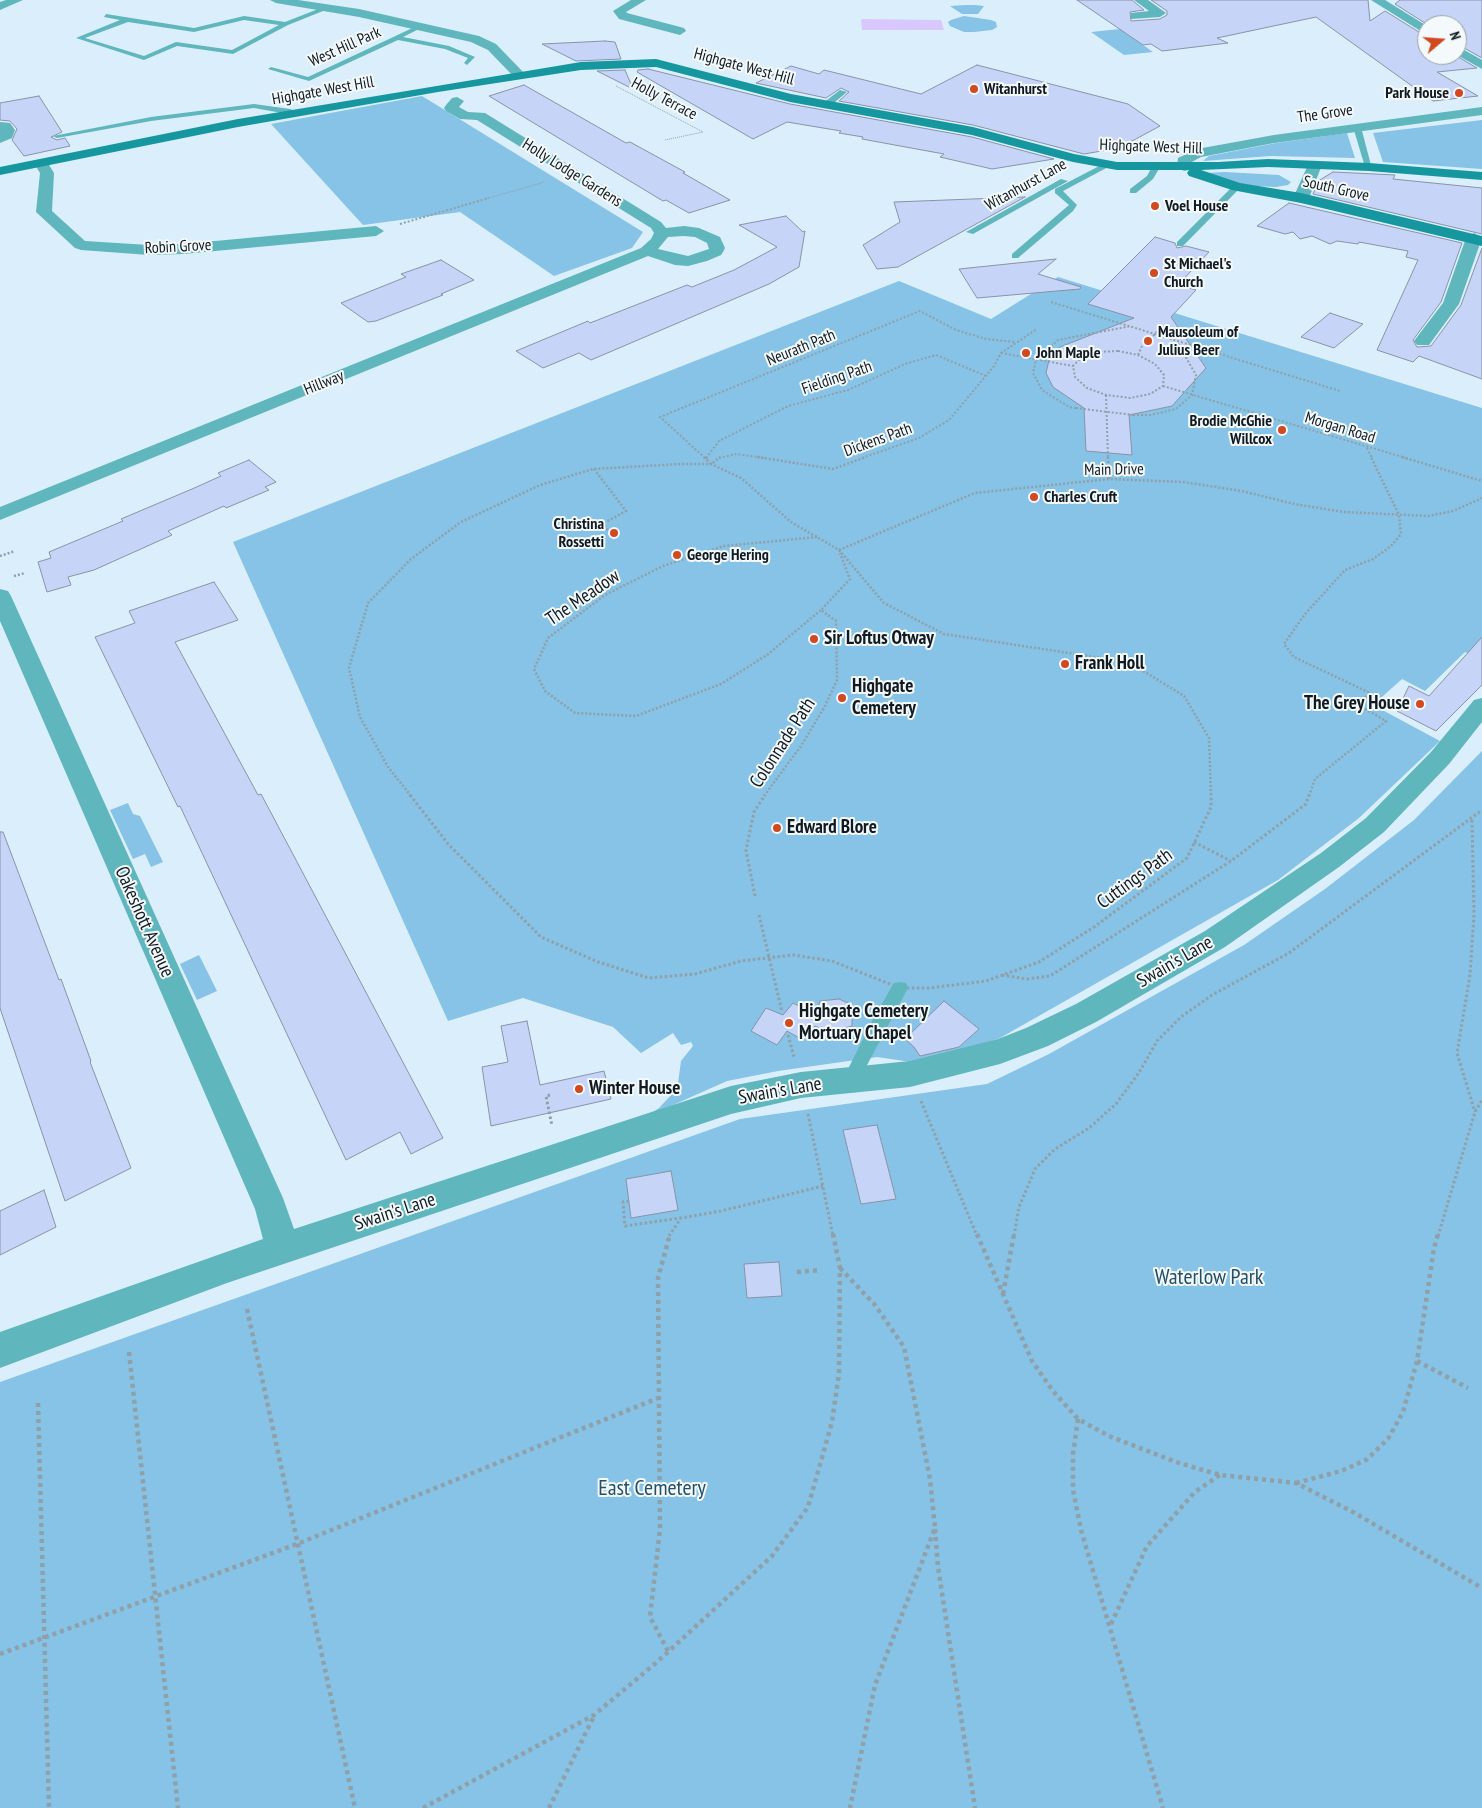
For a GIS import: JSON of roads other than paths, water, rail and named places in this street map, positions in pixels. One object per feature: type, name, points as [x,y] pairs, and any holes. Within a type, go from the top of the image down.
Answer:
[{"type":"street","points":[[0,6],[17,0]]},
{"type":"street","points":[[276,0],[422,26],[475,40],[492,47],[520,76]]},
{"type":"street","points":[[640,0],[620,11],[623,16],[680,31]]},
{"type":"street","points":[[1135,16],[1160,13],[1140,0]]},
{"type":"street","points":[[1377,0],[1417,25]]},
{"type":"street","points":[[1467,56],[1482,65]]},
{"type":"street","name":"Highgate West Hill","points":[[0,171],[238,123],[299,114],[438,88],[581,66],[656,63],[790,98],[972,131],[1102,164],[1184,167],[1268,163],[1369,167],[1482,176]]},
{"type":"street","name":"Holly Lodge Gardens","points":[[438,88],[446,97],[457,101],[452,108],[458,112],[465,116],[480,116],[572,175],[656,225],[662,233]]},
{"type":"street","name":"The Grove","points":[[1184,167],[1183,161],[1197,153],[1274,139],[1482,111]]},
{"type":"street","points":[[0,126],[4,126],[8,130],[6,135],[0,139]]},
{"type":"street","name":"Robin Grove","points":[[40,163],[47,173],[44,212],[81,246],[149,250],[175,249],[376,231]]},
{"type":"street","points":[[1301,198],[1315,165]]},
{"type":"street","name":"South Grove","points":[[1184,167],[1196,175],[1238,187],[1301,198],[1478,239]]},
{"type":"street","points":[[684,231],[699,233],[714,240],[717,248],[715,252],[688,261],[675,260],[647,250],[657,242],[662,233],[684,231]]},
{"type":"street","points":[[1423,341],[1451,304],[1478,239]]},
{"type":"street","name":"Hillway","points":[[0,514],[647,250]]},
{"type":"street","name":"Oakeshott Avenue","points":[[0,596],[271,1209],[283,1248]]},
{"type":"street","name":"Swain's Lane","points":[[0,1350],[283,1248],[731,1100],[801,1085],[910,1074],[1000,1051],[1037,1037],[1086,1013],[1216,939],[1289,891],[1374,825],[1440,758],[1482,706]]},
{"type":"lane","points":[[129,19],[79,38],[144,58],[176,44],[233,52],[286,24],[326,8]]},
{"type":"lane","points":[[106,16],[194,30],[244,18],[286,24]]},
{"type":"lane","name":"West Hill Park","points":[[271,69],[309,79],[422,26]]},
{"type":"lane","name":"West Hill Park","points":[[399,38],[447,47],[472,57],[467,63]]},
{"type":"lane","points":[[826,105],[843,92]]},
{"type":"lane","points":[[57,136],[151,119],[254,106],[299,114]]},
{"type":"lane","points":[[1357,127],[1369,167]]},
{"type":"lane","points":[[1015,256],[1070,209],[1072,204],[1058,191],[1102,164]]},
{"type":"lane","name":"Witanhurst Lane","points":[[970,232],[1102,164]]},
{"type":"lane","points":[[1133,191],[1150,177],[1156,167]]},
{"type":"lane","points":[[1180,244],[1238,187]]},
{"type":"lane","points":[[851,1079],[900,988]]},
{"type":"place","name":"Witanhurst","points":[[974,89]]},
{"type":"place","name":"Park House","points":[[1459,93]]},
{"type":"place","name":"Voel House","points":[[1155,206]]},
{"type":"place","name":"St Michael's Church","points":[[1154,273]]},
{"type":"place","name":"Mausoleum of Julius Beer","points":[[1148,341]]},
{"type":"place","name":"John Maple","points":[[1026,353]]},
{"type":"place","name":"Brodie McGhie Willcox","points":[[1282,430]]},
{"type":"place","name":"Charles Cruft","points":[[1034,497]]},
{"type":"place","name":"Christina Rossetti","points":[[614,533]]},
{"type":"place","name":"George Hering","points":[[677,555]]},
{"type":"place","name":"Sir Loftus Otway","points":[[814,639]]},
{"type":"place","name":"Frank Holl","points":[[1065,664]]},
{"type":"place","name":"Highgate Cemetery","points":[[842,698]]},
{"type":"place","name":"The Grey House","points":[[1420,704]]},
{"type":"place","name":"Edward Blore","points":[[777,828]]},
{"type":"place","name":"Highgate Cemetery Mortuary Chapel","points":[[789,1023]]},
{"type":"place","name":"Winter House","points":[[579,1089]]},
{"type":"park label","name":"Waterlow Park","points":[[1209,1278]]},
{"type":"park label","name":"East Cemetery","points":[[652,1489]]}]
